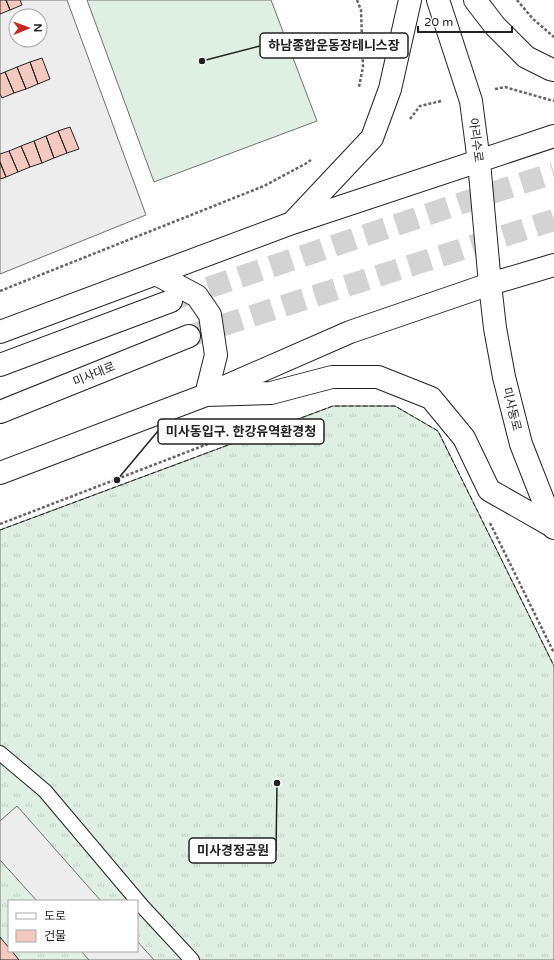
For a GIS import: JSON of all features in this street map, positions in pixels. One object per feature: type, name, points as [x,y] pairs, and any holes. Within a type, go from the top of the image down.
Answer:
[{"type":"main road","points":[[292,223],[372,138],[390,89],[410,0]]},
{"type":"main road","name":"아리수로","points":[[438,0],[471,101],[479,162],[490,284]]},
{"type":"main road","points":[[474,0],[495,26],[526,57],[554,70]]},
{"type":"main road","points":[[0,332],[292,223],[554,136]]},
{"type":"main road","points":[[0,473],[206,395],[350,332],[490,284],[554,265]]},
{"type":"main road","points":[[156,274],[197,296],[210,315],[216,355],[206,395]]},
{"type":"main road","name":"미사동로","points":[[490,284],[496,335],[504,376],[521,444],[554,527]]},
{"type":"main road","points":[[0,365],[171,301]]},
{"type":"main road","name":"미사대로","points":[[0,412],[189,336]]},
{"type":"main road","points":[[206,395],[271,393],[332,377],[378,377],[432,398],[464,438],[489,490],[554,527]]},
{"type":"lane","points":[[0,753],[45,791],[137,900]]},
{"type":"lane","points":[[138,901],[192,960]]},
{"type":"path","points":[[357,0],[361,10],[363,67],[359,89]]},
{"type":"path","points":[[517,0],[533,19],[554,37]]},
{"type":"path","points":[[504,87],[554,101]]},
{"type":"path","points":[[0,290],[264,186],[305,164],[316,155]]},
{"type":"path","points":[[0,524],[266,422]]},
{"type":"path","points":[[489,521],[554,654]]},
{"type":"green space","points":[[87,0],[271,0],[317,121],[154,182]]},
{"type":"green space","points":[[333,406],[395,406],[438,431],[554,666],[554,960],[0,960],[0,530]]},
{"type":"shaded area","points":[[0,0],[67,0],[146,215],[0,274]]},
{"type":"shaded area","points":[[17,806],[100,900],[36,900],[0,860],[0,821]]},
{"type":"shaded area","points":[[138,942],[154,960],[89,960],[82,952],[138,952]]},
{"type":"building","points":[[0,0],[6,0],[9,8],[8,11],[0,14]]},
{"type":"building","points":[[6,0],[20,0],[22,5],[15,8],[9,8]]},
{"type":"building","points":[[42,58],[50,79],[38,84],[30,62]]},
{"type":"building","points":[[30,62],[38,84],[26,89],[17,67]]},
{"type":"building","points":[[17,67],[26,89],[14,93],[5,72]]},
{"type":"building","points":[[5,72],[14,93],[2,98],[0,94],[0,74]]},
{"type":"building","points":[[70,127],[79,149],[67,153],[58,131]]},
{"type":"building","points":[[58,131],[67,153],[54,158],[46,136]]},
{"type":"building","points":[[46,136],[54,158],[42,163],[34,141]]},
{"type":"building","points":[[34,141],[42,163],[30,167],[21,146]]},
{"type":"building","points":[[21,146],[30,167],[18,172],[9,151]]},
{"type":"building","points":[[9,151],[18,172],[6,177],[0,162],[0,154]]},
{"type":"building","points":[[0,162],[6,177],[0,179]]},
{"type":"building","points":[[0,937],[8,947],[8,952],[13,952],[19,960],[0,960]]},
{"type":"tunnel","points":[[177,298],[554,173]]},
{"type":"tunnel","points":[[189,336],[554,220]]},
{"type":"fence","points":[[0,530],[333,406],[395,406],[438,431],[554,666]]},
{"type":"place","name":"하남종합운동장테니스장","points":[[202,61]]},
{"type":"place","name":"미사동입구. 한강유역환경청","points":[[117,480]]},
{"type":"place","name":"미사경정공원","points":[[277,783]]}]
